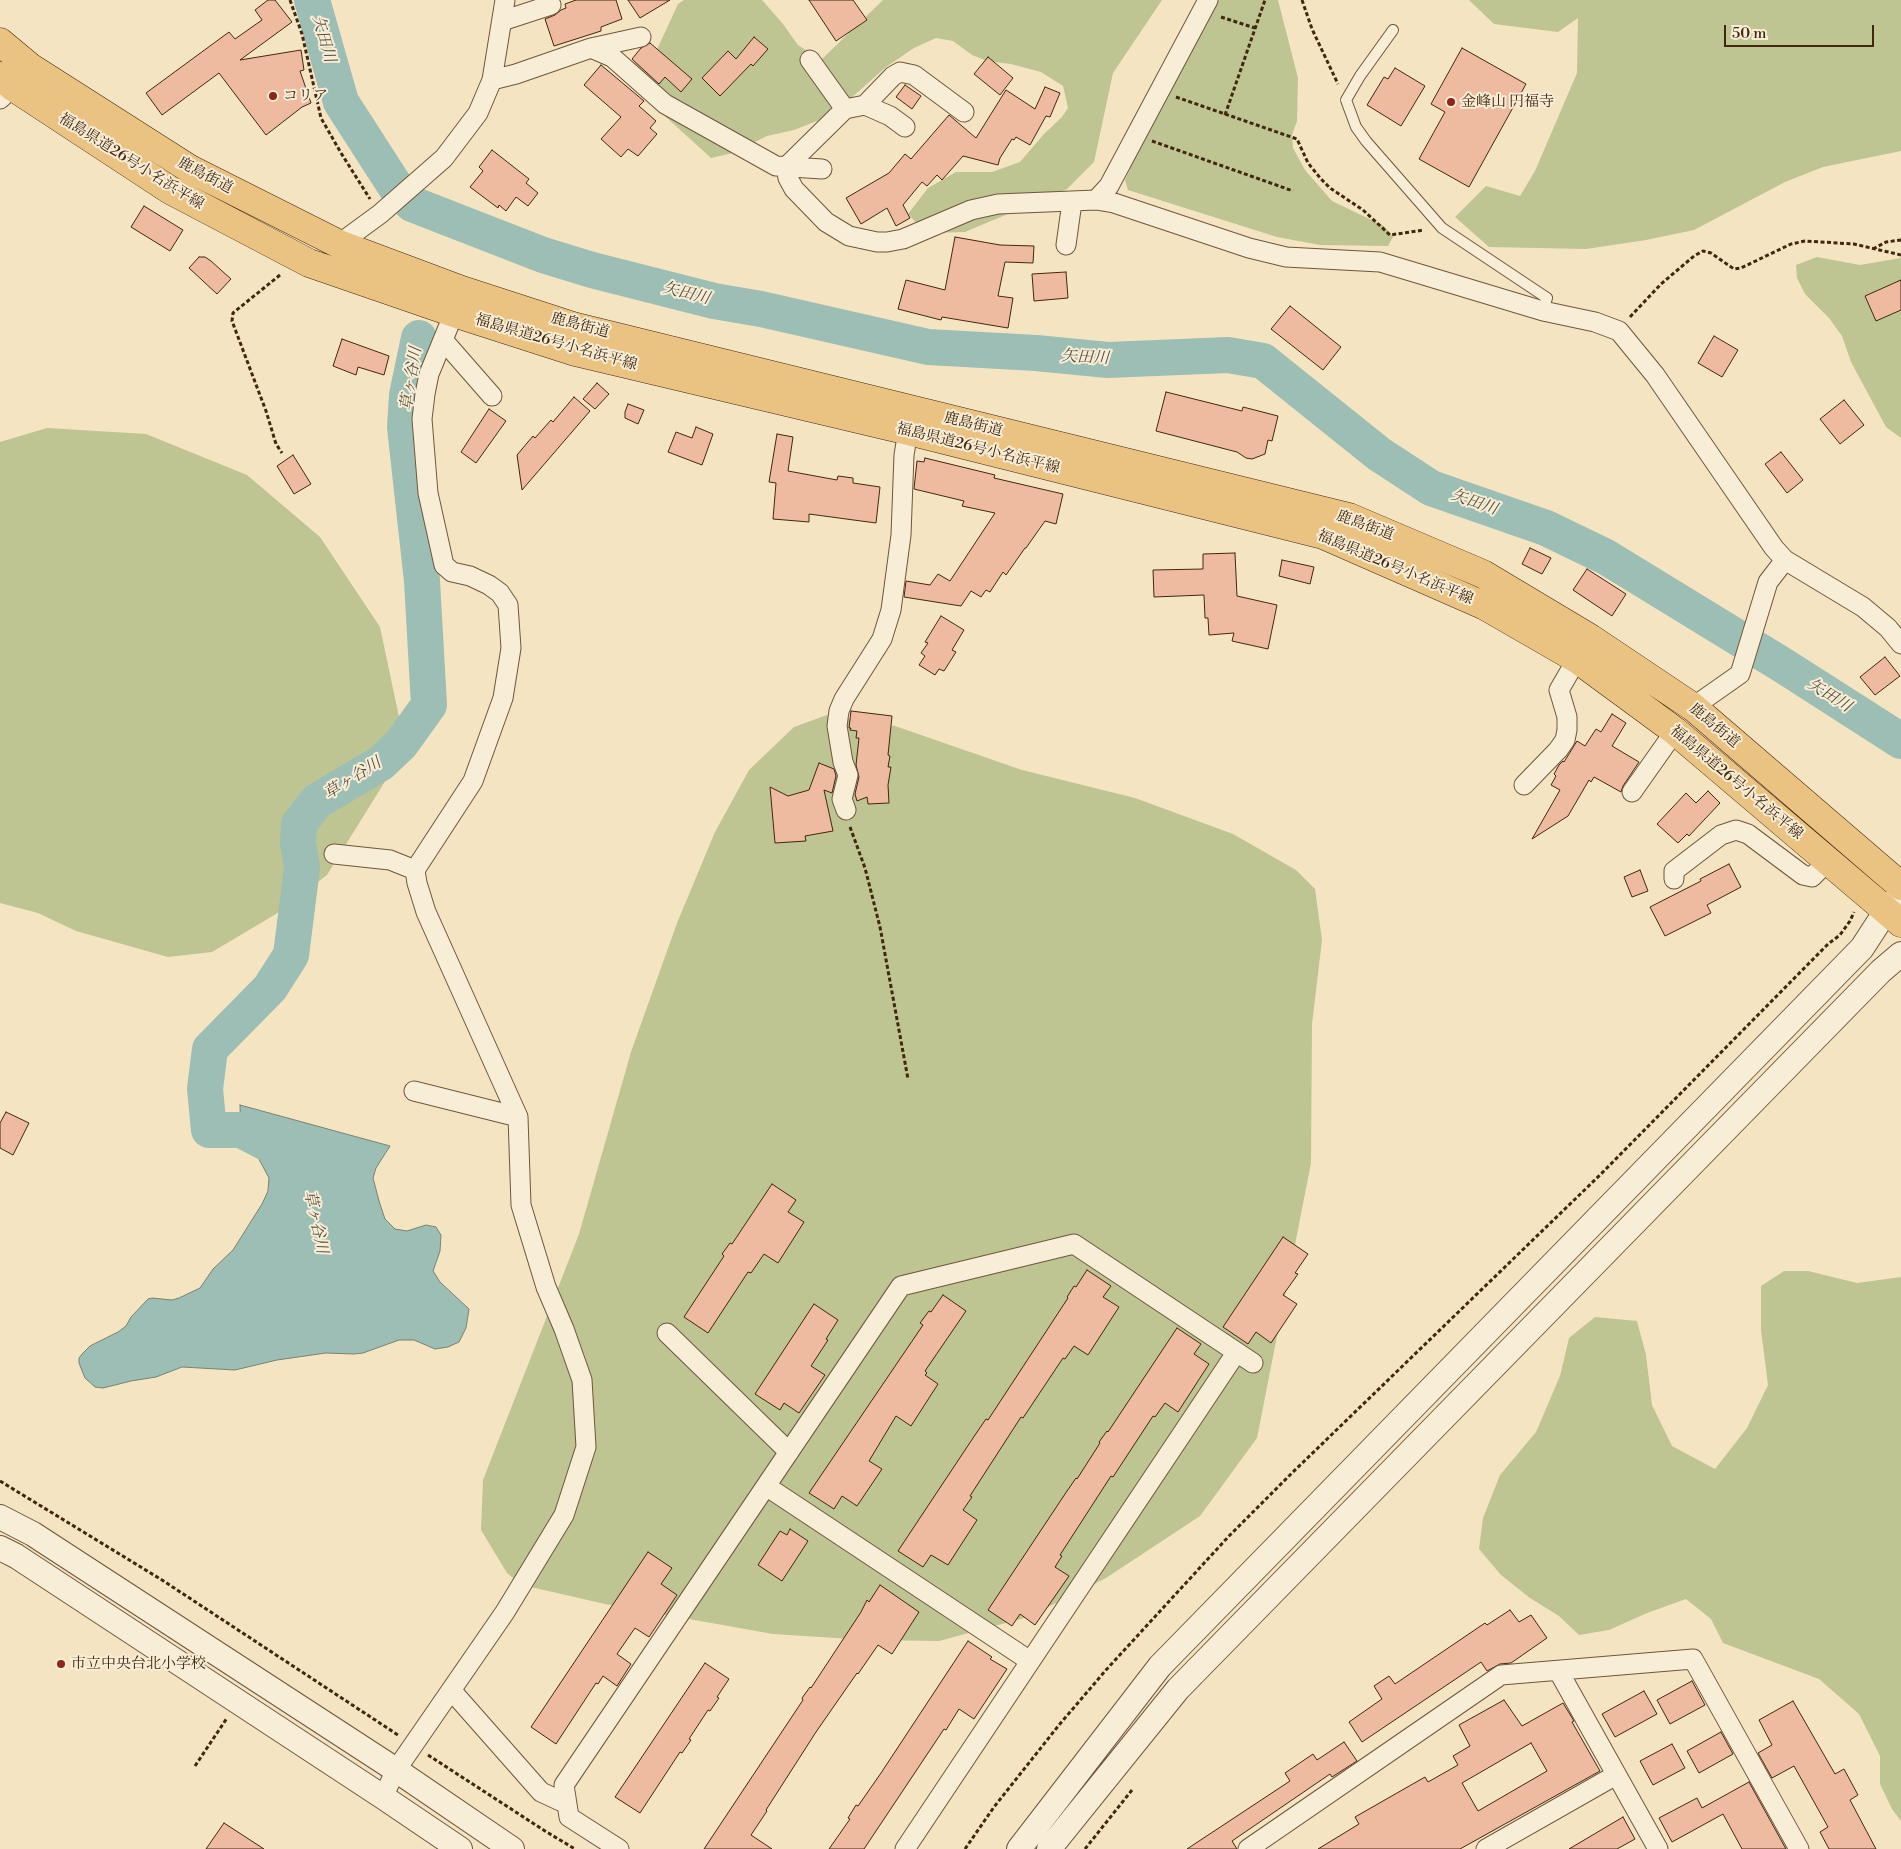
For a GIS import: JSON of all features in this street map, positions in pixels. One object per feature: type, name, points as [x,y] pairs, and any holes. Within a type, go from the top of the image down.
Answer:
[{"type":"main road","name":"鹿島街道","points":[[0,42],[30,67],[190,169],[339,244],[462,290],[573,326],[1349,518],[1483,574],[1590,638],[1693,707],[1901,886]]},
{"type":"main road","name":"福島県道26号小名浜平線","points":[[4,87],[170,190],[309,263],[454,313],[575,352],[908,431],[1323,535],[1485,606],[1577,659],[1675,731],[1829,860],[1896,909]]},
{"type":"street","points":[[339,244],[386,208],[444,158],[478,113],[492,80],[505,0]]},
{"type":"street","points":[[1096,200],[1109,186],[1208,0]]},
{"type":"street","points":[[502,21],[551,4]]},
{"type":"street","points":[[492,80],[516,74],[591,48],[641,37]]},
{"type":"street","points":[[591,48],[612,57],[665,104],[776,166],[822,169]]},
{"type":"street","points":[[810,60],[845,109]]},
{"type":"street","points":[[865,105],[893,76],[900,72],[914,75],[964,112]]},
{"type":"street","points":[[786,167],[845,109],[852,106],[865,105],[890,116],[905,127]]},
{"type":"street","points":[[786,167],[788,178],[794,189],[826,222],[849,236],[877,242],[887,242],[902,238],[970,210],[998,204],[1096,200],[1114,203],[1249,248],[1286,257],[1380,262],[1543,310],[1594,322],[1619,331],[1655,375],[1774,548],[1785,560],[1862,607],[1888,628],[1901,644]]},
{"type":"street","points":[[1066,246],[1072,202]]},
{"type":"street","points":[[384,1797],[396,1770],[505,1612],[564,1515],[586,1446],[582,1380],[564,1329],[546,1287],[521,1205],[518,1117],[426,912],[415,870],[473,781],[503,698],[511,648],[508,606],[500,593],[490,585],[470,576],[452,572],[444,565],[428,493],[422,419],[429,374],[454,313]]},
{"type":"street","points":[[443,340],[492,396]]},
{"type":"street","points":[[846,810],[842,799],[848,775],[843,762],[837,726],[844,699],[882,639],[891,610],[901,535],[904,456],[908,431]]},
{"type":"street","points":[[1693,707],[1740,674],[1768,582],[1785,560]]},
{"type":"street","points":[[1524,785],[1558,750],[1565,740],[1567,717],[1559,690],[1577,659]]},
{"type":"street","points":[[1632,792],[1675,731]]},
{"type":"street","points":[[1674,879],[1674,871],[1721,835],[1736,830],[1748,834],[1803,875],[1812,877],[1829,860]]},
{"type":"street","points":[[334,854],[390,860],[415,870]]},
{"type":"street","points":[[1019,1849],[1160,1666],[1862,948],[1896,909]]},
{"type":"street","points":[[1049,1849],[1178,1688],[1880,971],[1901,954]]},
{"type":"street","points":[[414,1091],[518,1117]]},
{"type":"street","points":[[620,1849],[569,1817],[564,1785],[901,1286],[1074,1244],[1253,1363]]},
{"type":"street","points":[[667,1333],[789,1452]]},
{"type":"street","points":[[904,1849],[1236,1353]]},
{"type":"street","points":[[766,1486],[1030,1661]]},
{"type":"street","points":[[0,1517],[33,1534],[396,1770],[512,1849]]},
{"type":"street","points":[[0,1548],[16,1556],[384,1797],[460,1849]]},
{"type":"street","points":[[1248,1849],[1501,1675],[1559,1672],[1693,1660],[1799,1849]]},
{"type":"street","points":[[1559,1672],[1658,1849]]},
{"type":"street","points":[[451,1690],[541,1792],[566,1804]]},
{"type":"street","points":[[1486,1849],[1616,1775]]},
{"type":"lane","points":[[1393,30],[1360,76],[1346,100],[1356,127],[1442,228],[1547,298],[1543,310]]},
{"type":"path","points":[[290,0],[302,34],[321,118],[341,153],[386,208]]},
{"type":"path","points":[[1225,115],[1264,0]]},
{"type":"path","points":[[1302,0],[1312,29],[1346,100]]},
{"type":"path","points":[[1221,17],[1255,28]]},
{"type":"path","points":[[1158,91],[1297,139],[1308,163],[1321,179],[1330,188],[1363,210],[1390,235],[1442,228]]},
{"type":"path","points":[[1135,135],[1293,191]]},
{"type":"path","points":[[1872,249],[1886,242],[1901,240]]},
{"type":"path","points":[[1619,331],[1636,309],[1662,284],[1694,256],[1703,251],[1711,253],[1734,269],[1741,268],[1791,244],[1805,241],[1854,244],[1901,255]]},
{"type":"path","points":[[282,453],[276,444],[266,411],[232,321],[233,313],[292,264],[309,263]]},
{"type":"path","points":[[846,810],[865,868],[880,927],[908,1079]]},
{"type":"path","points":[[965,1849],[994,1807],[1059,1725],[1106,1670],[1229,1536],[1600,1176],[1828,944],[1840,935],[1854,912],[1851,906]]},
{"type":"path","points":[[0,1481],[162,1580],[545,1831],[576,1849]]},
{"type":"path","points":[[195,1766],[228,1717]]},
{"type":"path","points":[[1085,1849],[1132,1790]]},
{"type":"green space","points":[[684,0],[762,0],[798,45],[821,60],[883,0],[1162,0],[1113,73],[1094,162],[1067,189],[965,232],[926,233],[908,214],[928,188],[956,172],[992,172],[1020,162],[1068,108],[1063,86],[1041,72],[1011,64],[987,61],[972,55],[953,41],[936,38],[914,48],[886,67],[832,115],[794,130],[767,136],[733,153],[711,158],[621,76],[612,51],[648,69],[678,4]]},
{"type":"green space","points":[[1206,0],[1278,0],[1298,78],[1297,121],[1292,135],[1293,148],[1305,170],[1332,201],[1384,226],[1393,237],[1388,246],[1320,245],[1277,237],[1128,190],[1125,180]]},
{"type":"green space","points":[[1469,0],[1901,0],[1901,151],[1823,167],[1785,182],[1694,230],[1646,240],[1586,249],[1489,247],[1455,217],[1486,186],[1520,196],[1535,171],[1577,73],[1578,18],[1558,32],[1494,24]]},
{"type":"green space","points":[[1817,257],[1860,265],[1901,258],[1901,438],[1886,427],[1851,362],[1842,336],[1829,318],[1805,294],[1797,278],[1796,265]]},
{"type":"green space","points":[[47,428],[146,434],[247,475],[320,537],[380,627],[399,717],[384,783],[327,875],[276,914],[212,952],[168,957],[76,931],[38,913],[0,903],[0,442]]},
{"type":"green space","points":[[827,715],[895,726],[1022,770],[1135,798],[1233,834],[1296,870],[1315,889],[1322,940],[1312,1024],[1311,1163],[1257,1438],[1200,1516],[1106,1578],[1028,1617],[939,1641],[867,1640],[773,1634],[605,1604],[522,1585],[507,1573],[481,1530],[483,1480],[579,1234],[631,1052],[677,923],[715,832],[749,770],[794,727]]},
{"type":"green space","points":[[1784,1271],[1808,1271],[1857,1283],[1901,1277],[1901,1821],[1892,1809],[1880,1784],[1880,1756],[1859,1714],[1819,1679],[1723,1643],[1711,1619],[1686,1599],[1647,1613],[1609,1630],[1579,1635],[1559,1616],[1530,1598],[1501,1575],[1479,1549],[1483,1518],[1500,1475],[1536,1432],[1560,1376],[1569,1338],[1595,1317],[1637,1321],[1646,1355],[1652,1405],[1672,1446],[1715,1469],[1747,1428],[1768,1385],[1761,1330],[1761,1286]]},
{"type":"water","points":[[240,1105],[390,1146],[376,1168],[373,1178],[385,1219],[395,1229],[407,1231],[426,1225],[436,1227],[441,1235],[440,1251],[433,1271],[440,1282],[469,1309],[466,1328],[459,1342],[448,1347],[435,1349],[414,1340],[399,1340],[363,1353],[326,1353],[277,1360],[235,1370],[182,1367],[156,1377],[103,1388],[95,1387],[85,1378],[79,1358],[90,1346],[126,1326],[131,1317],[148,1299],[172,1300],[200,1288],[213,1269],[233,1250],[262,1204],[268,1191],[269,1178],[253,1148],[249,1145],[241,1146]]},
{"type":"building","points":[[268,0],[275,0],[292,22],[240,60],[301,50],[304,70],[300,71],[311,103],[302,107],[266,135],[219,73],[162,115],[146,93],[229,32],[235,39],[262,20],[255,10]]},
{"type":"building","points":[[576,0],[616,0],[622,19],[601,27],[601,31],[554,46],[545,19],[566,8],[565,4]]},
{"type":"building","points":[[628,0],[670,0],[640,18]]},
{"type":"building","points":[[809,0],[853,0],[867,20],[836,41]]},
{"type":"building","points":[[754,37],[768,49],[753,66],[751,64],[720,96],[702,78],[728,51],[736,59]]},
{"type":"building","points":[[650,43],[692,79],[681,92],[665,77],[659,84],[632,59],[641,48]]},
{"type":"building","points":[[1462,48],[1526,84],[1469,187],[1419,159],[1445,112],[1431,104]]},
{"type":"building","points":[[988,57],[1013,78],[1000,95],[974,74]]},
{"type":"building","points":[[601,65],[644,101],[639,106],[656,121],[650,128],[657,134],[638,156],[628,149],[621,157],[601,139],[621,117],[584,85]]},
{"type":"building","points":[[1395,68],[1425,86],[1401,126],[1367,105],[1384,77],[1388,79]]},
{"type":"building","points":[[905,85],[921,96],[912,109],[896,97]]},
{"type":"building","points":[[1045,87],[1060,93],[1050,117],[1046,116],[1030,145],[1016,137],[1014,140],[1012,139],[1000,158],[998,165],[963,156],[942,180],[937,175],[927,186],[922,182],[903,205],[910,218],[896,226],[887,208],[861,224],[846,198],[889,173],[905,154],[911,159],[949,115],[976,138],[1006,90],[1035,109]]},
{"type":"building","points":[[492,150],[529,179],[526,183],[538,193],[528,206],[516,197],[506,211],[499,205],[498,208],[470,187],[483,171],[479,167]]},
{"type":"building","points":[[144,206],[183,230],[170,251],[131,227]]},
{"type":"building","points":[[955,237],[1000,245],[1034,246],[1033,263],[1005,262],[998,296],[1013,298],[1008,328],[942,317],[941,320],[898,309],[906,280],[945,290]]},
{"type":"building","points":[[199,257],[205,257],[211,261],[231,279],[217,294],[189,268]]},
{"type":"building","points":[[1066,272],[1068,298],[1034,301],[1032,274]]},
{"type":"building","points":[[1901,280],[1901,310],[1876,321],[1865,296]]},
{"type":"building","points":[[1290,306],[1341,347],[1323,370],[1271,329]]},
{"type":"building","points":[[1714,336],[1738,350],[1722,377],[1698,363]]},
{"type":"building","points":[[342,339],[389,356],[384,375],[358,367],[356,375],[333,366]]},
{"type":"building","points":[[597,383],[609,394],[595,409],[583,399]]},
{"type":"building","points":[[1166,392],[1242,411],[1243,407],[1278,416],[1272,441],[1268,440],[1265,454],[1252,459],[1246,458],[1237,452],[1156,431]]},
{"type":"building","points":[[574,397],[590,411],[522,490],[517,455],[533,436],[535,438],[551,420],[553,422]]},
{"type":"building","points":[[1844,400],[1864,425],[1840,444],[1820,419]]},
{"type":"building","points":[[628,404],[644,410],[638,424],[625,418]]},
{"type":"building","points":[[489,409],[506,421],[476,463],[461,452]]},
{"type":"building","points":[[696,427],[713,434],[702,465],[668,452],[676,432],[692,438]]},
{"type":"building","points":[[777,434],[793,437],[788,471],[837,480],[838,476],[853,478],[853,483],[880,487],[876,523],[809,514],[809,522],[773,519],[776,483],[769,482]]},
{"type":"building","points":[[1781,452],[1803,480],[1787,493],[1765,464]]},
{"type":"building","points":[[293,455],[311,484],[294,494],[277,466]]},
{"type":"building","points":[[925,458],[995,475],[994,478],[1063,494],[1056,524],[1045,521],[1006,575],[1003,572],[990,592],[986,590],[981,597],[971,591],[961,606],[904,597],[906,581],[930,585],[938,574],[950,581],[995,513],[962,506],[964,501],[914,489],[917,461],[924,462]]},
{"type":"building","points":[[1530,548],[1551,558],[1542,574],[1522,564]]},
{"type":"building","points":[[1235,553],[1237,596],[1277,605],[1268,649],[1232,641],[1234,633],[1209,635],[1208,618],[1205,618],[1204,595],[1154,597],[1153,570],[1203,569],[1203,554]]},
{"type":"building","points":[[1282,560],[1314,567],[1310,584],[1279,576]]},
{"type":"building","points":[[1587,569],[1626,594],[1612,616],[1573,590]]},
{"type":"building","points":[[941,616],[964,630],[952,650],[956,652],[944,671],[939,669],[935,675],[919,665],[925,656],[921,653],[928,643],[925,642]]},
{"type":"building","points":[[1885,657],[1900,676],[1875,695],[1860,677]]},
{"type":"building","points":[[851,711],[892,716],[888,755],[890,756],[888,767],[891,767],[888,785],[889,803],[868,804],[867,797],[857,801],[855,794],[859,777],[856,765],[859,738],[856,738],[857,731],[850,730],[851,728],[849,728]]},
{"type":"building","points":[[1612,714],[1626,723],[1612,746],[1639,762],[1621,792],[1594,777],[1591,782],[1589,780],[1568,816],[1532,839],[1560,790],[1551,785],[1559,765],[1564,762],[1577,741],[1585,746],[1596,729],[1601,732]]},
{"type":"building","points":[[819,763],[834,769],[836,776],[832,793],[824,790],[833,831],[805,836],[806,841],[775,843],[770,787],[788,796],[809,790]]},
{"type":"building","points":[[1708,791],[1720,803],[1689,836],[1687,834],[1678,843],[1657,824],[1686,793],[1696,803]]},
{"type":"building","points":[[1729,864],[1741,887],[1707,905],[1711,913],[1665,936],[1650,907],[1701,881],[1700,879]]},
{"type":"building","points":[[1640,870],[1648,891],[1632,897],[1624,877]]},
{"type":"building","points":[[6,1112],[29,1123],[13,1155],[0,1148],[0,1123]]},
{"type":"building","points":[[772,1184],[796,1200],[788,1212],[804,1222],[778,1263],[764,1254],[751,1273],[748,1272],[708,1333],[684,1317],[724,1256],[722,1254],[730,1243],[732,1244]]},
{"type":"building","points":[[1283,1237],[1308,1254],[1295,1273],[1298,1274],[1283,1295],[1297,1304],[1271,1343],[1256,1332],[1248,1344],[1223,1327]]},
{"type":"building","points":[[1087,1270],[1111,1286],[1103,1297],[1119,1307],[1088,1355],[1074,1346],[1065,1359],[1063,1358],[1023,1418],[1021,1417],[963,1510],[977,1520],[948,1565],[931,1555],[923,1567],[898,1551],[975,1435],[986,1419],[988,1420],[1074,1286],[1076,1287]]},
{"type":"building","points":[[943,1295],[966,1311],[925,1371],[927,1373],[925,1375],[938,1384],[911,1426],[896,1416],[869,1461],[882,1469],[857,1506],[842,1496],[834,1509],[809,1493],[923,1325],[920,1323],[929,1311],[931,1312]]},
{"type":"building","points":[[814,1304],[838,1320],[811,1366],[825,1375],[799,1413],[784,1403],[780,1410],[755,1394]]},
{"type":"building","points":[[1177,1328],[1201,1344],[1194,1354],[1209,1364],[1178,1412],[1165,1403],[1155,1417],[1153,1416],[1113,1477],[1111,1476],[1060,1555],[1062,1556],[1055,1567],[1069,1576],[1035,1625],[1020,1614],[1012,1626],[988,1610]]},
{"type":"building","points":[[790,1529],[808,1541],[782,1581],[758,1565],[780,1531],[787,1535]]},
{"type":"building","points":[[648,1552],[672,1568],[661,1584],[677,1595],[649,1637],[635,1628],[617,1654],[631,1664],[617,1686],[603,1676],[598,1684],[596,1683],[556,1744],[531,1727]]},
{"type":"building","points":[[880,1585],[919,1612],[892,1654],[878,1645],[816,1732],[766,1810],[751,1835],[772,1849],[704,1849],[803,1700],[802,1698],[811,1688],[861,1612],[867,1600],[869,1602]]},
{"type":"building","points":[[1510,1610],[1519,1622],[1531,1615],[1547,1638],[1511,1663],[1500,1664],[1487,1671],[1481,1662],[1362,1742],[1349,1722],[1382,1699],[1374,1686],[1389,1676],[1395,1684],[1485,1623],[1487,1625]]},
{"type":"building","points":[[968,1641],[992,1657],[990,1659],[1007,1669],[974,1719],[959,1709],[864,1849],[829,1849],[850,1819],[848,1818],[856,1805],[858,1806],[881,1773]]},
{"type":"building","points":[[705,1663],[729,1679],[717,1697],[719,1698],[710,1711],[708,1710],[689,1739],[691,1740],[682,1753],[680,1752],[640,1813],[615,1797]]},
{"type":"building","points":[[1692,1681],[1705,1705],[1670,1724],[1657,1700]]},
{"type":"building","points":[[1644,1691],[1657,1714],[1615,1737],[1602,1714]]},
{"type":"building","points":[[1504,1700],[1522,1726],[1563,1703],[1600,1771],[1460,1849],[1318,1849],[1359,1824],[1355,1817],[1425,1777],[1428,1782],[1458,1765],[1453,1756],[1470,1746],[1459,1725]],"holes":[[[1531,1743],[1547,1771],[1478,1811],[1462,1783]]]},
{"type":"building","points":[[1793,1701],[1835,1774],[1844,1769],[1858,1795],[1850,1800],[1876,1849],[1829,1849],[1820,1832],[1828,1827],[1794,1766],[1772,1778],[1758,1753],[1772,1745],[1759,1720]]},
{"type":"building","points":[[1721,1732],[1733,1754],[1699,1773],[1687,1751]]},
{"type":"building","points":[[1344,1742],[1357,1761],[1332,1777],[1330,1774],[1232,1841],[1237,1849],[1187,1849],[1290,1781],[1285,1773],[1313,1754],[1317,1760]]},
{"type":"building","points":[[1672,1744],[1685,1768],[1653,1785],[1640,1761]]},
{"type":"building","points":[[1749,1782],[1786,1849],[1742,1849],[1723,1814],[1672,1842],[1659,1818],[1697,1798],[1702,1808]]},
{"type":"building","points":[[1623,1817],[1635,1839],[1617,1849],[1569,1849]]},
{"type":"building","points":[[224,1823],[264,1849],[206,1849]]},
{"type":"waterway","name":"矢田川","points":[[312,0],[341,102],[395,186],[412,204],[543,255],[592,270],[714,301],[761,309],[928,347],[1036,353],[1108,360],[1228,355],[1263,361],[1379,454],[1431,488],[1546,528],[1606,557],[1784,666],[1901,741]]},
{"type":"waterway","name":"草ヶ谷川","points":[[284,1152],[241,1130],[209,1130],[205,1089],[210,1049],[270,988],[291,955],[302,868],[298,843],[299,824],[317,801],[381,763],[401,744],[429,705],[422,581],[405,427],[407,395],[419,338]]},
{"type":"place","name":"コリア","points":[[273,96]]},
{"type":"place","name":"金峰山 円福寺","points":[[1451,102]]},
{"type":"place","name":"市立中央台北小学校","points":[[61,1664]]}]
